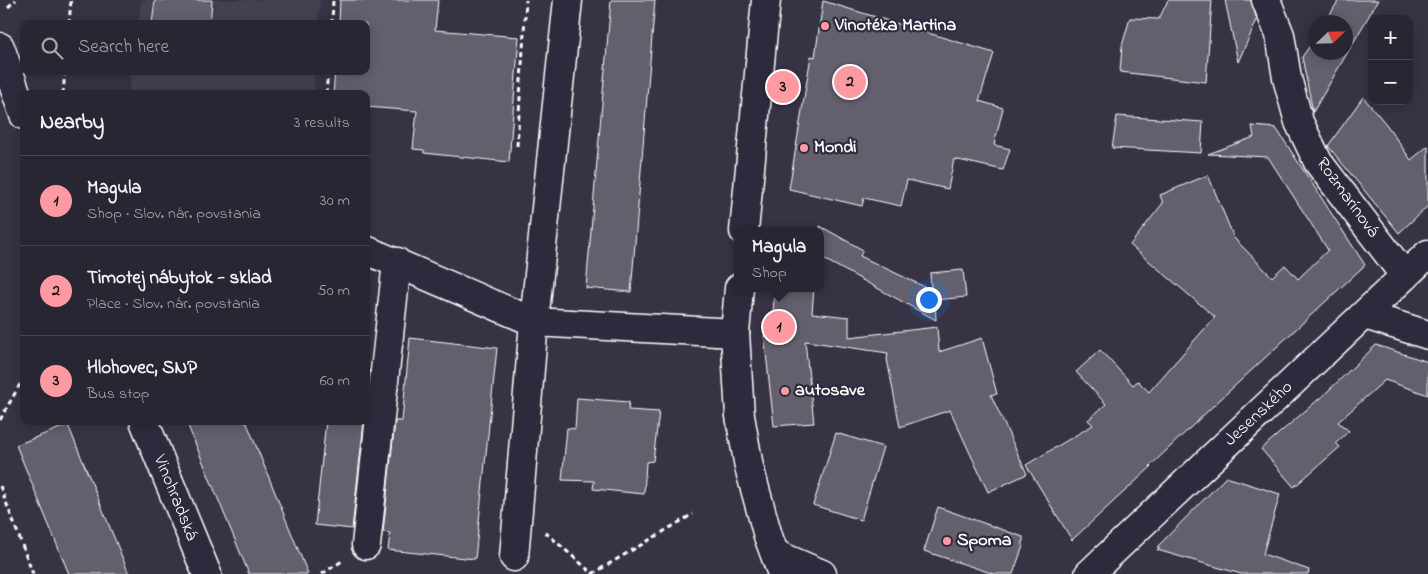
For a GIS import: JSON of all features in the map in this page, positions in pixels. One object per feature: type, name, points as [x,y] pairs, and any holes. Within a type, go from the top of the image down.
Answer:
[{"type":"street","points":[[514,557],[534,322],[568,0]]},
{"type":"street","points":[[744,227],[766,0]]},
{"type":"street","name":"Rozmarínová","points":[[1266,0],[1280,35],[1287,78],[1299,122],[1318,162],[1405,276]]},
{"type":"street","points":[[0,47],[20,104]]},
{"type":"street","points":[[370,252],[534,322],[735,333]]},
{"type":"street","name":"Jesenského","points":[[1089,574],[1366,315],[1428,254]]},
{"type":"street","points":[[366,545],[397,262]]},
{"type":"street","points":[[739,292],[735,333],[740,416],[749,467],[775,567],[822,574]]},
{"type":"street","points":[[1366,315],[1428,334]]},
{"type":"street","name":"Vinohradská","points":[[146,425],[207,574]]},
{"type":"path","points":[[8,7],[16,0]]},
{"type":"path","points":[[69,20],[71,0]]},
{"type":"path","points":[[332,20],[333,0]]},
{"type":"path","points":[[518,146],[526,0]]},
{"type":"path","points":[[63,90],[65,75]]},
{"type":"path","points":[[326,90],[328,75]]},
{"type":"path","points":[[0,420],[20,384]]},
{"type":"path","points":[[0,486],[33,574]]},
{"type":"path","points":[[518,509],[593,574],[693,514]]},
{"type":"shaded area","points":[[141,0],[320,0],[318,20],[138,20]]},
{"type":"shaded area","points":[[131,75],[315,75],[313,90],[129,90]]},
{"type":"building","points":[[155,0],[212,0],[210,20],[152,20]]},
{"type":"building","points":[[340,0],[438,0],[435,30],[519,37],[509,162],[424,153],[424,150],[413,149],[417,111],[370,107],[370,90],[333,90],[335,75],[370,75],[370,20],[339,20]]},
{"type":"building","points":[[611,0],[655,0],[631,292],[586,288]]},
{"type":"building","points":[[1168,0],[1212,0],[1206,82],[1120,72],[1122,46],[1130,18],[1159,19]]},
{"type":"building","points":[[1225,0],[1251,0],[1257,20],[1238,62]]},
{"type":"building","points":[[1339,0],[1378,0],[1353,43],[1353,15],[1329,15]]},
{"type":"building","points":[[823,1],[994,53],[979,101],[1003,108],[994,145],[1010,149],[1003,170],[954,159],[948,189],[907,180],[901,206],[864,198],[862,206],[789,189],[811,56],[815,57]]},
{"type":"building","points":[[1308,48],[1308,60],[1343,60],[1313,112],[1302,57]]},
{"type":"building","points":[[1363,97],[1386,124],[1411,160],[1428,146],[1428,206],[1399,233],[1328,146]]},
{"type":"building","points":[[1117,116],[1203,122],[1201,153],[1112,148]]},
{"type":"building","points":[[1252,126],[1276,128],[1365,265],[1072,540],[1026,465],[1093,425],[1088,420],[1106,404],[1076,372],[1100,350],[1133,385],[1138,381],[1149,392],[1215,317],[1130,245],[1163,203],[1160,195],[1208,175],[1234,238],[1272,277],[1285,265],[1298,279],[1328,250],[1268,157],[1208,154],[1254,137]]},
{"type":"building","points":[[824,228],[863,250],[860,256],[931,290],[930,273],[963,270],[966,297],[935,300],[936,320],[824,259]]},
{"type":"building","points":[[775,292],[814,292],[812,313],[849,317],[849,337],[937,327],[939,352],[982,338],[997,394],[991,395],[1027,474],[988,492],[950,410],[900,427],[887,359],[888,353],[805,341],[814,423],[774,426],[764,335],[771,336]]},
{"type":"building","points":[[410,338],[497,348],[475,559],[388,550],[390,533],[383,532],[395,421],[402,421]]},
{"type":"building","points":[[1376,345],[1428,362],[1428,395],[1385,380],[1338,422],[1349,431],[1336,443],[1340,447],[1294,487],[1261,449],[1327,392]]},
{"type":"building","points":[[577,398],[629,402],[628,410],[659,412],[653,461],[646,462],[644,494],[593,489],[594,481],[562,480],[567,428],[575,429]]},
{"type":"building","points":[[68,425],[129,574],[69,574],[16,445]]},
{"type":"building","points":[[188,425],[248,425],[308,574],[249,574]]},
{"type":"building","points":[[326,425],[364,425],[352,529],[315,525]]},
{"type":"building","points":[[836,433],[883,447],[861,520],[813,505]]},
{"type":"building","points":[[1226,477],[1280,494],[1263,554],[1309,570],[1308,574],[1241,574],[1157,550],[1160,548],[1157,547]]},
{"type":"building","points":[[938,507],[1023,537],[1023,546],[1013,574],[994,574],[924,551]]},
{"type":"place","name":"Vinotéka Martina","points":[[825,26]]},
{"type":"place","name":"Timotej nábytok - sklad","points":[[850,82]]},
{"type":"place","name":"Hlohovec, SNP","points":[[783,87]]},
{"type":"place","name":"Mondi","points":[[804,148]]},
{"type":"place","name":"Magula","points":[[779,327]]},
{"type":"place","name":"autosave","points":[[785,391]]},
{"type":"place","name":"Spoma","points":[[947,541]]}]
